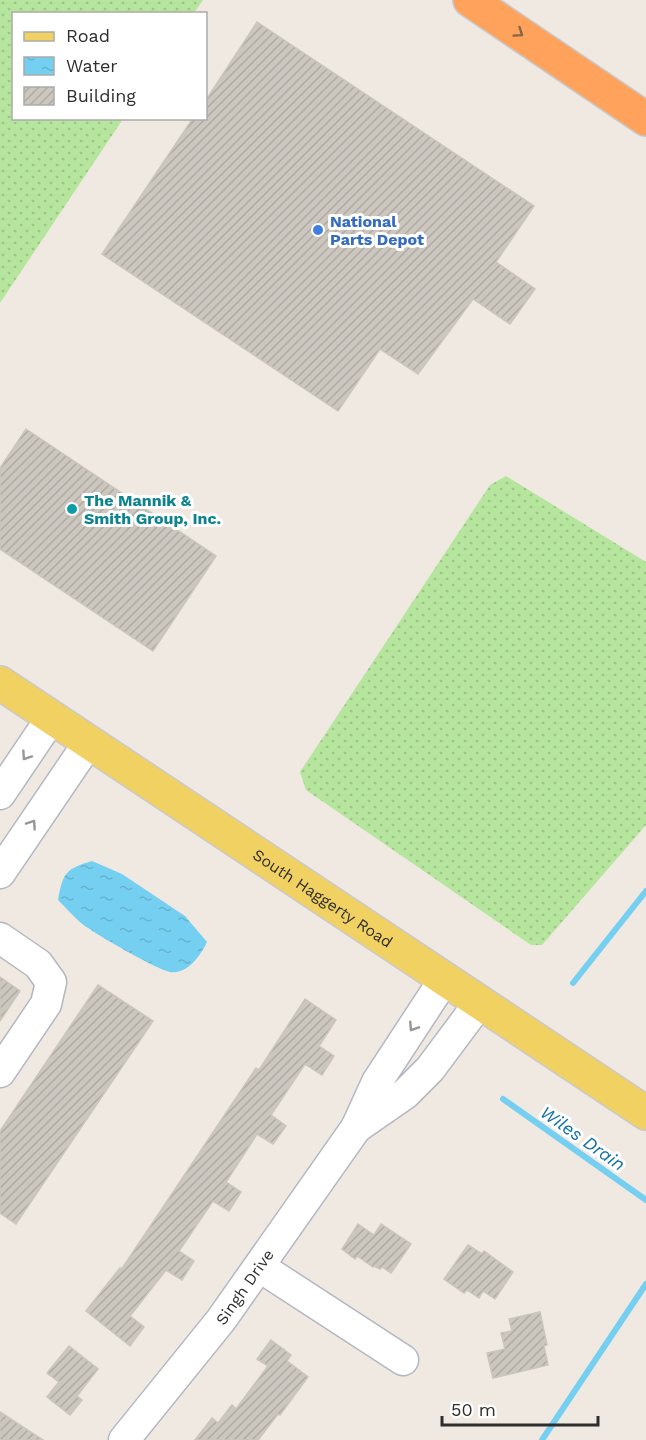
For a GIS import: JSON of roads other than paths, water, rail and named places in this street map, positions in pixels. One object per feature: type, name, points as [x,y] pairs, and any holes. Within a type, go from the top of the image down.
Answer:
[{"type":"highway","points":[[470,0],[646,119]]},
{"type":"main road","name":"South Haggerty Road","points":[[0,683],[646,1113]]},
{"type":"street","points":[[0,794],[52,717]]},
{"type":"street","points":[[0,873],[89,742]]},
{"type":"street","points":[[0,938],[38,964],[51,982],[46,1004],[0,1072]]},
{"type":"street","name":"Singh Drive","points":[[124,1440],[221,1320],[260,1267],[356,1128],[377,1082],[445,978]]},
{"type":"street","name":"Singh Drive","points":[[356,1128],[405,1094],[430,1069],[480,1002]]},
{"type":"street","points":[[260,1267],[402,1360]]},
{"type":"water","points":[[92,861],[122,874],[185,916],[207,942],[193,963],[182,970],[170,972],[139,958],[81,923],[58,900],[67,873]]},
{"type":"waterway","name":"Wiles Drain","points":[[573,983],[646,891]]},
{"type":"waterway","name":"Wiles Drain","points":[[503,1099],[646,1200]]},
{"type":"waterway","name":"Wiles Drain","points":[[542,1440],[646,1284]]},
{"type":"place","name":"National Parts Depot","points":[[318,230]]},
{"type":"place","name":"The Mannik & Smith Group, Inc.","points":[[72,509]]}]
